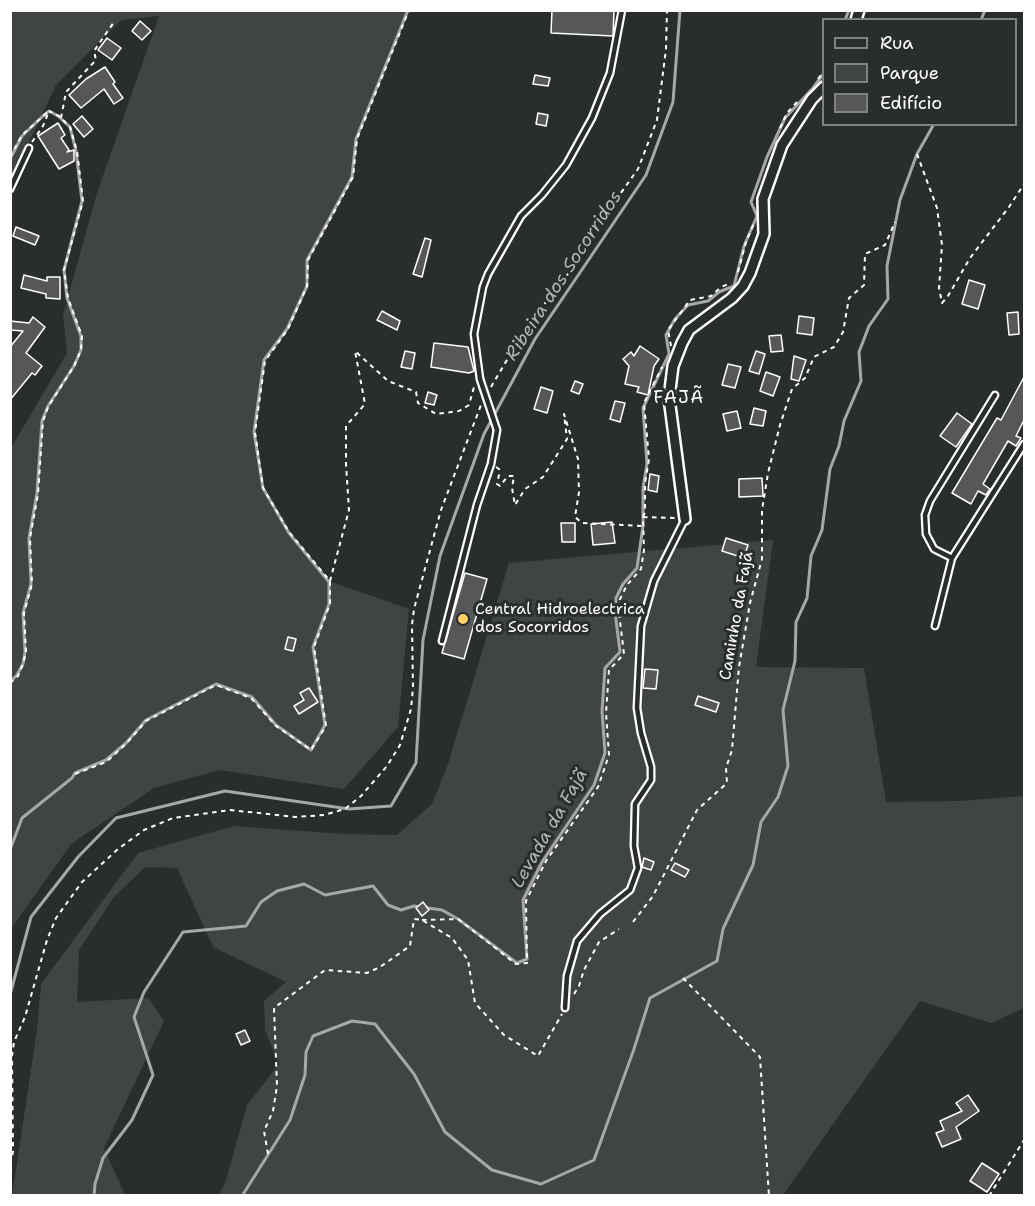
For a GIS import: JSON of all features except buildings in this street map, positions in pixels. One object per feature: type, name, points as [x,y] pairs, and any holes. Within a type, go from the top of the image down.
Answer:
[{"type":"street","points":[[685,519],[669,398],[673,366],[689,330],[732,298],[743,286],[750,273],[764,234],[763,199],[782,145],[819,85]]},
{"type":"lane","points":[[442,641],[485,480],[492,464],[497,430],[480,379],[474,334],[483,287],[521,216],[542,195],[566,165],[592,118],[610,73],[622,10]]},
{"type":"lane","points":[[10,189],[29,148]]},
{"type":"lane","points":[[952,558],[934,549],[926,534],[924,515],[930,501],[995,395]]},
{"type":"lane","points":[[935,626],[952,558],[1024,444]]},
{"type":"lane","points":[[566,1008],[567,976],[577,941],[600,914],[630,890],[638,868],[634,846],[635,804],[651,780],[651,767],[643,743],[637,708],[641,626],[654,581],[685,519]]},
{"type":"path","points":[[330,581],[289,532],[264,488],[255,432],[256,422],[265,361],[288,329],[307,286],[308,260],[353,177],[357,140],[409,10]]},
{"type":"path","points":[[488,392],[527,326],[571,270],[638,169],[657,120],[666,49],[667,10]]},
{"type":"path","points":[[61,118],[66,92],[96,60],[94,51],[114,22]]},
{"type":"path","points":[[778,133],[787,113],[801,98]]},
{"type":"path","points":[[10,683],[21,670],[26,652],[24,613],[32,584],[30,538],[38,494],[43,421],[48,406],[74,366],[81,350],[82,336],[68,298],[64,270],[82,201],[77,151],[70,127],[49,111]]},
{"type":"path","points":[[29,148],[35,135],[45,123],[49,111]]},
{"type":"path","points":[[10,157],[22,135],[49,111]]},
{"type":"path","points":[[917,154],[937,208],[942,245],[939,288],[942,303],[970,258],[1024,184]]},
{"type":"path","points":[[671,349],[668,330],[690,300],[711,296],[721,287],[736,281],[754,221]]},
{"type":"path","name":"Caminho da Fajã","points":[[633,922],[653,896],[697,810],[727,783],[726,768],[732,750],[741,656],[750,603],[762,559],[762,510],[780,425],[792,389],[805,378],[814,357],[834,347],[843,332],[849,298],[864,285],[865,254],[885,245],[896,222]]},
{"type":"path","points":[[75,774],[106,762],[146,721],[216,685],[251,698],[276,726],[311,750],[326,726],[314,647],[330,604],[330,581],[349,510],[346,426],[365,404],[355,351],[388,381],[416,392],[418,403],[436,414],[459,411],[469,405],[479,370]]},
{"type":"path","points":[[268,1154],[264,1131],[273,1112],[277,1086],[274,1008],[325,970],[368,973],[380,967],[410,946],[414,919],[458,919],[516,964],[527,963],[526,901],[546,861],[598,786],[609,755],[606,713],[609,670],[624,654],[619,614],[620,600],[627,585],[641,569],[644,550],[643,517],[649,459],[644,403],[663,365]]},
{"type":"path","points":[[10,1164],[13,1152],[12,1056],[14,1042],[25,1017],[47,940],[56,918],[82,882],[118,849],[144,830],[173,818],[209,811],[230,810],[296,817],[324,815],[345,809],[361,796],[387,766],[400,745],[411,709],[414,609],[441,510],[484,400]]},
{"type":"path","points":[[492,464],[499,469],[497,484],[500,486],[508,476],[514,476],[512,488],[515,505],[525,489],[543,477],[567,439],[564,414],[578,459],[579,492],[575,517],[582,523],[643,526]]},
{"type":"path","points":[[643,517],[685,519]]},
{"type":"path","points":[[422,920],[452,938],[468,960],[475,1003],[504,1035],[538,1056],[579,986],[584,970],[599,942],[619,929]]},
{"type":"path","points":[[683,978],[760,1058],[769,1196]]},
{"type":"path","points":[[989,1196],[1024,1140]]},
{"type":"green space","points":[[11,11],[409,11],[357,139],[353,177],[308,260],[307,286],[288,329],[265,361],[255,432],[264,488],[289,532],[329,581],[409,609],[398,727],[344,789],[220,770],[154,788],[71,844],[11,929],[11,448],[67,353],[63,315],[97,193],[159,16],[121,20],[56,85],[11,180]]},
{"type":"green space","points":[[773,540],[756,667],[864,668],[886,802],[959,801],[1024,796],[1024,1008],[991,1023],[920,1001],[783,1195],[219,1195],[226,1180],[247,1105],[279,1064],[265,1030],[264,1001],[286,982],[213,947],[177,868],[145,867],[114,897],[79,950],[77,1002],[148,998],[164,1021],[104,1148],[125,1195],[12,1196],[37,1030],[41,984],[138,853],[234,826],[344,834],[397,835],[432,804],[447,767],[509,563]]},
{"type":"waterway","points":[[10,850],[22,818],[72,778],[75,773],[106,760],[126,743],[146,720],[216,684],[252,697],[276,725],[311,750],[325,725],[313,647],[329,604],[329,582],[289,533],[263,488],[254,432],[264,360],[287,329],[307,286],[307,260],[352,177],[356,139],[408,10]]},
{"type":"waterway","name":"Ribeira dos Socorridos","points":[[10,995],[31,917],[78,857],[116,818],[225,791],[349,809],[391,806],[416,763],[423,640],[440,556],[484,434],[535,339],[646,175],[673,102],[680,10]]},
{"type":"waterway","name":"Levada da Fajã","points":[[846,18],[849,10]]},
{"type":"waterway","points":[[982,18],[985,10]]},
{"type":"waterway","name":"Levada da Fajã","points":[[94,1196],[103,1158],[132,1120],[153,1075],[134,1017],[144,992],[183,932],[246,926],[261,902],[277,891],[304,884],[325,895],[373,886],[388,905],[401,910],[414,906],[442,910],[458,919],[517,963],[527,959],[523,900],[542,862],[594,785],[605,753],[602,711],[605,668],[620,652],[615,612],[616,598],[623,584],[637,568],[643,526],[643,488],[647,464],[643,408],[669,354],[666,335],[675,319],[688,305],[708,301],[719,292],[734,286],[744,246],[757,216],[751,202],[767,157],[785,118],[822,76]]},
{"type":"waterway","points":[[10,159],[22,136],[43,116],[49,111],[58,116],[70,127],[76,151],[82,201],[64,270],[67,298],[81,336],[81,350],[74,366],[48,406],[42,421],[37,493],[29,538],[31,584],[23,613],[25,652],[23,664],[10,682]]},
{"type":"waterway","points":[[242,1196],[290,1120],[305,1075],[306,1052],[313,1036],[352,1021],[375,1024],[414,1074],[445,1132],[492,1170],[541,1184],[594,1160],[650,998],[717,961],[723,929],[753,865],[761,822],[778,797],[788,766],[783,710],[795,661],[796,622],[807,598],[811,556],[822,530],[830,469],[839,446],[844,421],[861,381],[859,352],[869,326],[888,299],[887,266],[900,200],[917,154],[933,126]]},
{"type":"place","name":"Central Hidroelectrica dos Socorridos","points":[[463,619]]},
{"type":"district","name":"FAJÃ","points":[[679,398]]}]
